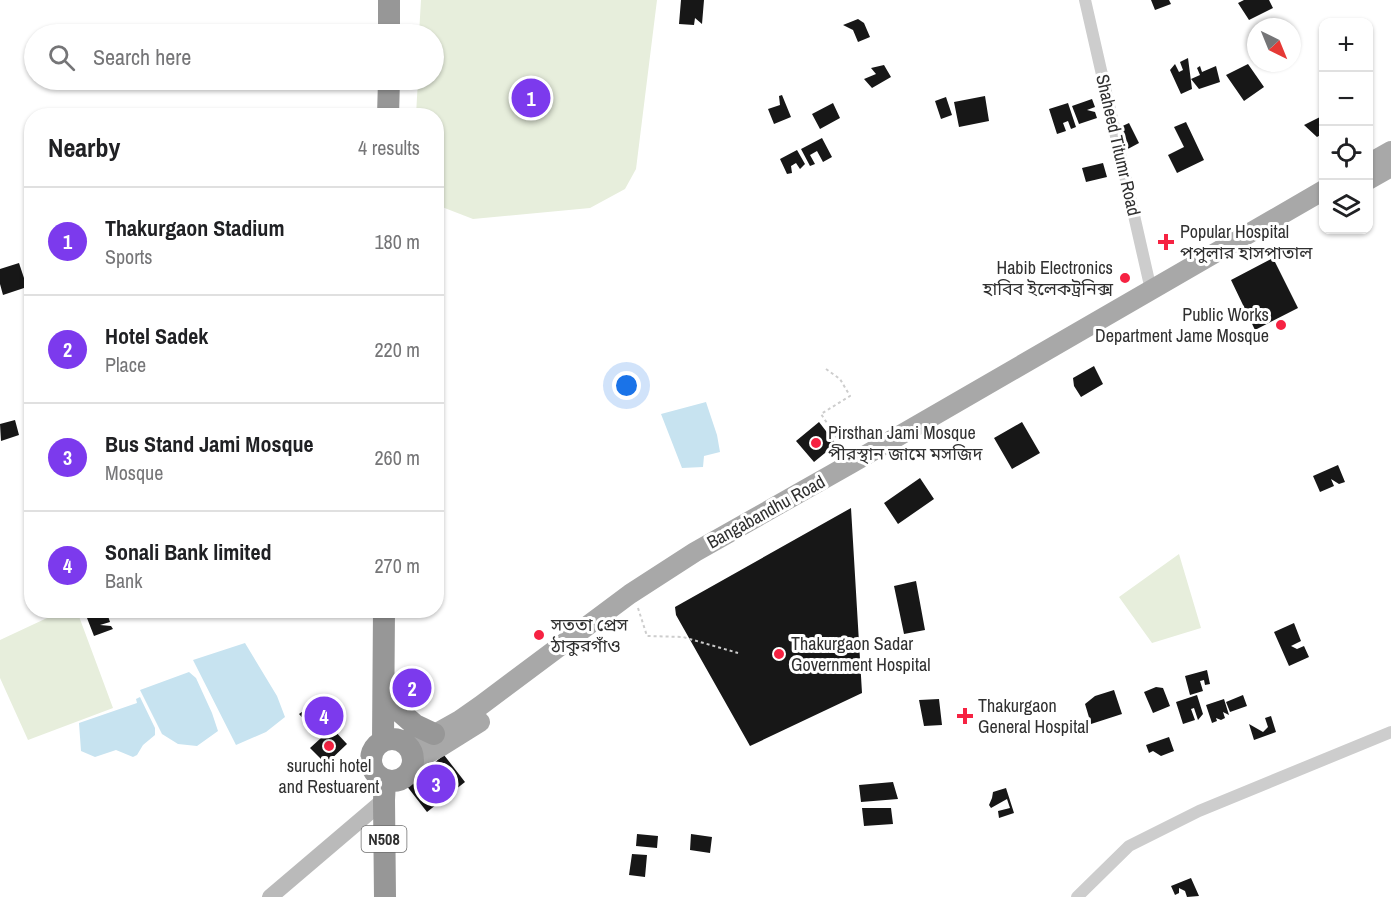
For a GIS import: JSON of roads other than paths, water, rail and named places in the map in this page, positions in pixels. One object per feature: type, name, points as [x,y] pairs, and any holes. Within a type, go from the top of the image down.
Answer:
[{"type":"highway","points":[[389,0],[389,24]]},
{"type":"highway","points":[[388,90],[388,108]]},
{"type":"highway","points":[[385,618],[401,747],[411,770],[405,777],[388,787],[371,766],[371,756],[375,746],[401,747]]},
{"type":"highway","points":[[397,618],[398,710],[401,747]]},
{"type":"highway","points":[[398,710],[415,725],[434,734]]},
{"type":"highway","name":"N508","points":[[385,897],[388,787]]},
{"type":"highway","name":"N508","points":[[388,787],[396,897]]},
{"type":"main road","points":[[1373,161],[1391,151]]},
{"type":"main road","points":[[1373,177],[1391,167]]},
{"type":"main road","name":"Bangabandhu Road","points":[[401,747],[434,734],[460,720],[630,594],[685,558],[1319,192]]},
{"type":"main road","name":"Bangabandhu Road","points":[[401,747],[440,747],[488,717],[637,605],[702,563],[859,475],[1319,208]]},
{"type":"main road","points":[[270,897],[388,787]]},
{"type":"street","name":"Shaheed Titumr Road","points":[[1085,0],[1151,290]]},
{"type":"street","points":[[1077,897],[1129,846],[1200,811],[1391,732]]},
{"type":"water","points":[[706,402],[720,452],[704,456],[703,467],[682,468],[661,414]]},
{"type":"water","points":[[245,643],[277,696],[285,717],[266,732],[236,745],[193,660]]},
{"type":"water","points":[[189,672],[196,678],[218,731],[197,746],[178,744],[162,734],[140,690]]},
{"type":"water","points":[[140,697],[155,728],[155,735],[143,745],[137,755],[133,757],[116,750],[95,757],[81,751],[79,723],[137,703],[136,699]]},
{"type":"place","name":"Thakurgaon Stadium","points":[[531,98]]},
{"type":"place","name":"Popular Hospital পপুলার হাসপাতাল","points":[[1166,242]]},
{"type":"place","name":"Habib Electronics হাবিব ইলেকট্রনিক্স","points":[[1125,278]]},
{"type":"place","name":"Public Works Department Jame Mosque","points":[[1281,325]]},
{"type":"place","name":"Pirsthan Jami Mosque পীরস্থান জামে মসজিদ","points":[[816,443]]},
{"type":"place","name":"সততা প্রেস ঠাকুরগাঁও","points":[[539,635]]},
{"type":"place","name":"Thakurgaon Sadar Government Hospital","points":[[779,654]]},
{"type":"place","name":"Hotel Sadek","points":[[412,688]]},
{"type":"place","name":"Sonali Bank limited","points":[[324,716]]},
{"type":"place","name":"Thakurgaon General Hospital","points":[[965,716]]},
{"type":"place","name":"suruchi hotel and Restuarent","points":[[329,746]]},
{"type":"place","name":"Bus Stand Jami Mosque","points":[[436,784]]}]
